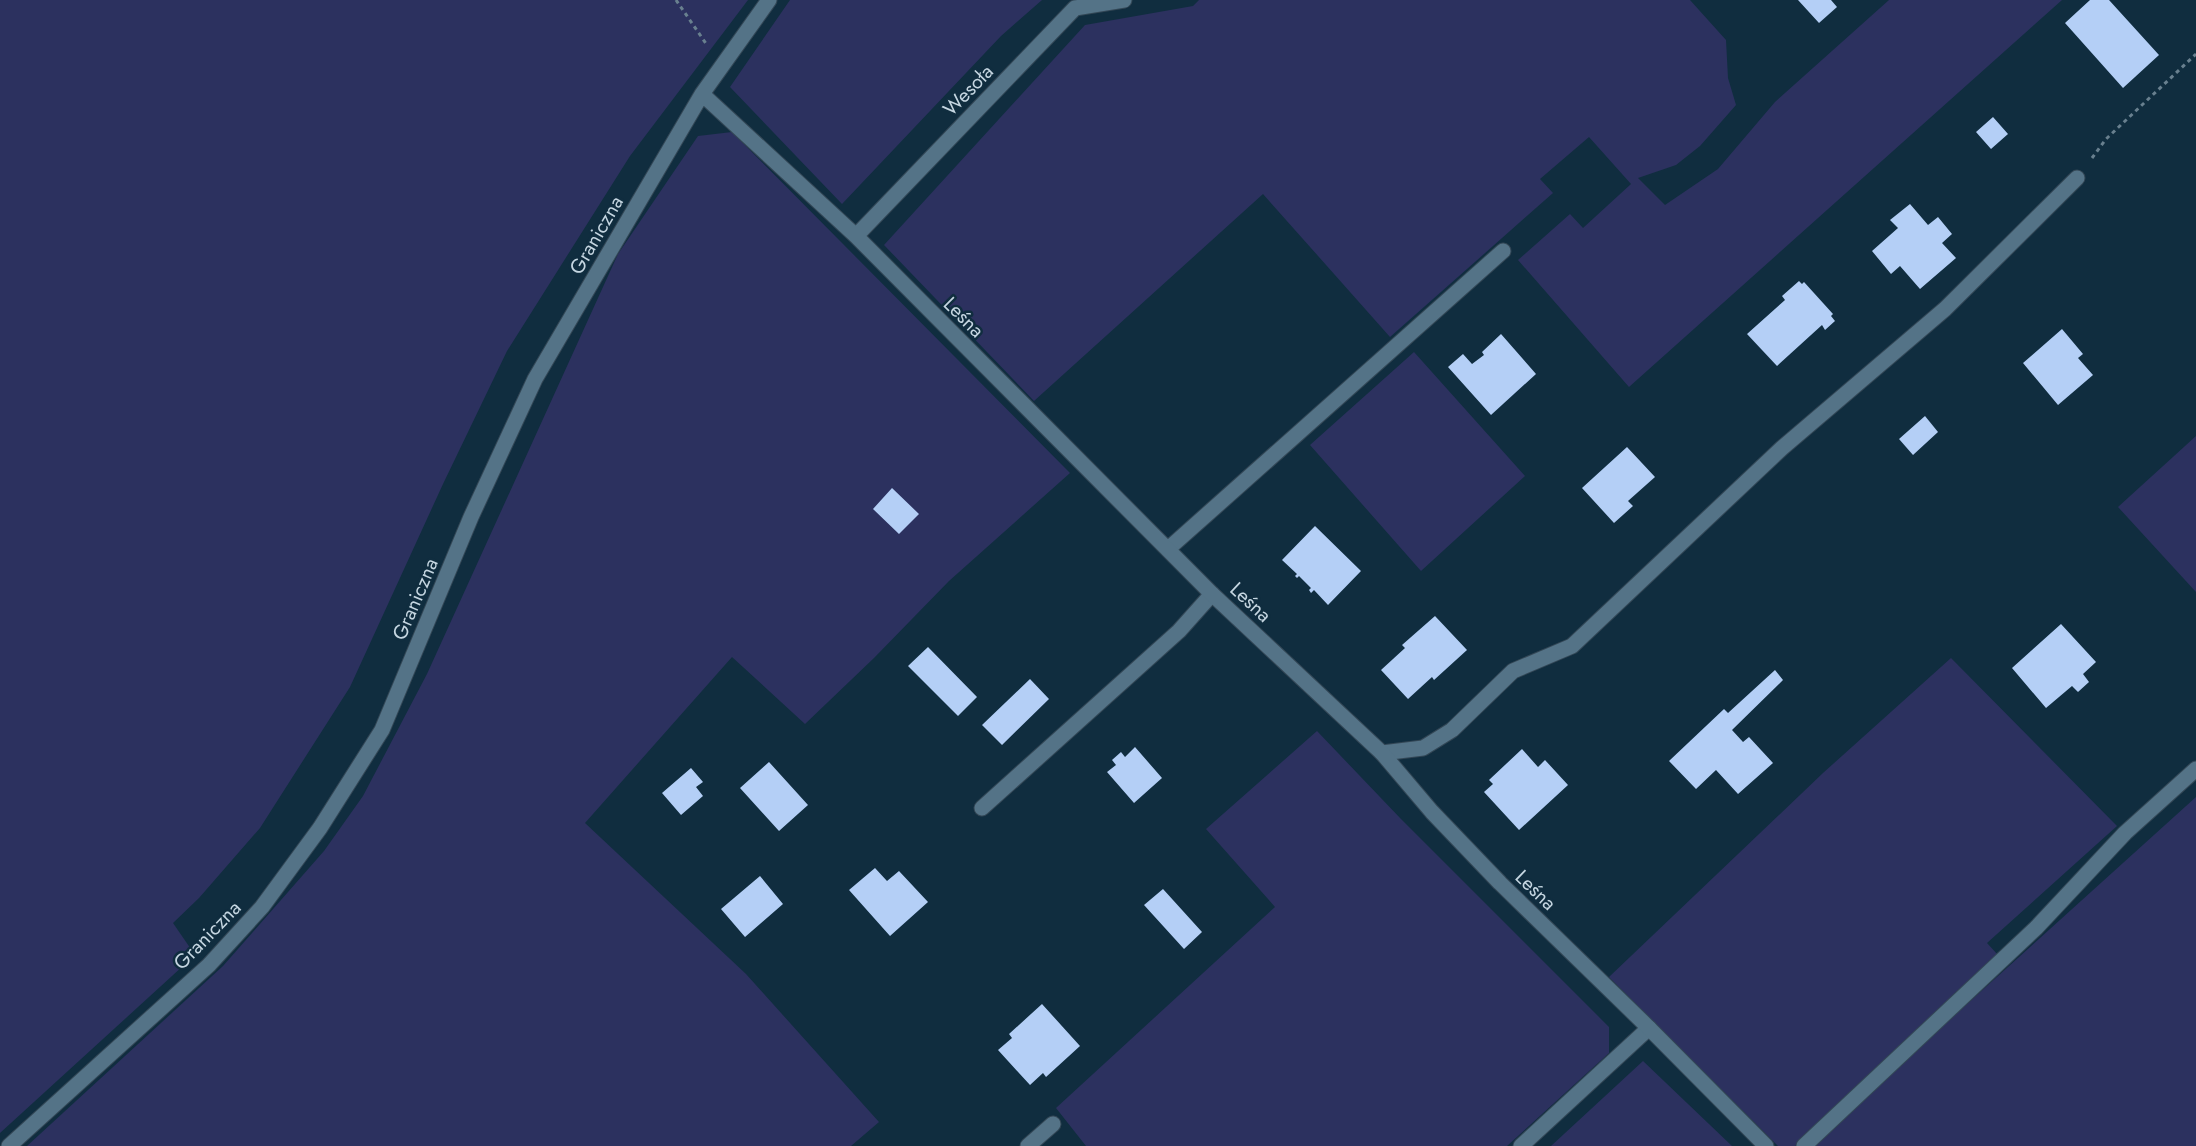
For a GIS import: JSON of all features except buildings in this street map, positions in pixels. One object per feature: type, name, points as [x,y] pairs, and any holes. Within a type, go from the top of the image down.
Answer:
[{"type":"street","name":"Graniczna","points":[[9,1146],[209,964],[262,907],[320,828],[382,730],[472,517],[535,378],[702,94],[769,0]]},
{"type":"street","name":"Wesoła","points":[[856,236],[1075,8],[1124,0]]},
{"type":"street","name":"Leśna","points":[[702,94],[856,236],[1212,594],[1382,753],[1432,812],[1500,883],[1649,1028],[1766,1146]]},
{"type":"street","points":[[1382,753],[1423,748],[1452,730],[1513,671],[1572,646],[1782,448],[1945,310],[2078,178]]},
{"type":"street","points":[[1168,549],[1502,251]]},
{"type":"street","points":[[982,808],[1178,631],[1212,594]]},
{"type":"street","points":[[1804,1146],[2036,928],[2125,833],[2196,769]]},
{"type":"street","points":[[1521,1146],[1649,1028]]},
{"type":"street","points":[[1028,1146],[1053,1124]]},
{"type":"path","points":[[676,0],[722,66]]},
{"type":"path","points":[[2078,178],[2106,139],[2196,54]]},
{"type":"shaded area","points":[[0,0],[748,0],[630,156],[507,351],[443,484],[350,687],[260,828],[199,898],[173,923],[195,955],[0,1133]]},
{"type":"shaded area","points":[[790,0],[1042,0],[1001,36],[842,204],[730,87]]},
{"type":"shaded area","points":[[1199,0],[1690,0],[1726,40],[1728,78],[1736,105],[1700,146],[1676,165],[1638,178],[1665,205],[1718,169],[1775,102],[1889,0],[2062,0],[1629,387],[1518,260],[1570,214],[1583,228],[1631,184],[1589,137],[1540,179],[1553,193],[1390,337],[1263,194],[1034,401],[884,245],[1085,25],[1193,6]]},
{"type":"shaded area","points":[[732,132],[1070,473],[949,581],[874,658],[805,724],[732,657],[585,823],[746,974],[879,1122],[851,1146],[27,1146],[223,966],[324,851],[363,796],[427,674],[618,254],[698,136]]},
{"type":"shaded area","points":[[1414,352],[1525,476],[1421,571],[1310,445]]},
{"type":"shaded area","points":[[2196,436],[2196,592],[2118,507]]},
{"type":"shaded area","points":[[1951,658],[2117,826],[1987,943],[1998,955],[1795,1146],[1778,1146],[1609,977],[1823,773]]},
{"type":"shaded area","points":[[1317,731],[1401,819],[1609,1027],[1609,1053],[1507,1146],[1086,1146],[1056,1108],[1275,907],[1206,829]]},
{"type":"shaded area","points":[[2196,797],[2196,1146],[1811,1146],[1843,1116]]},
{"type":"shaded area","points":[[1643,1061],[1732,1146],[1551,1146]]}]
